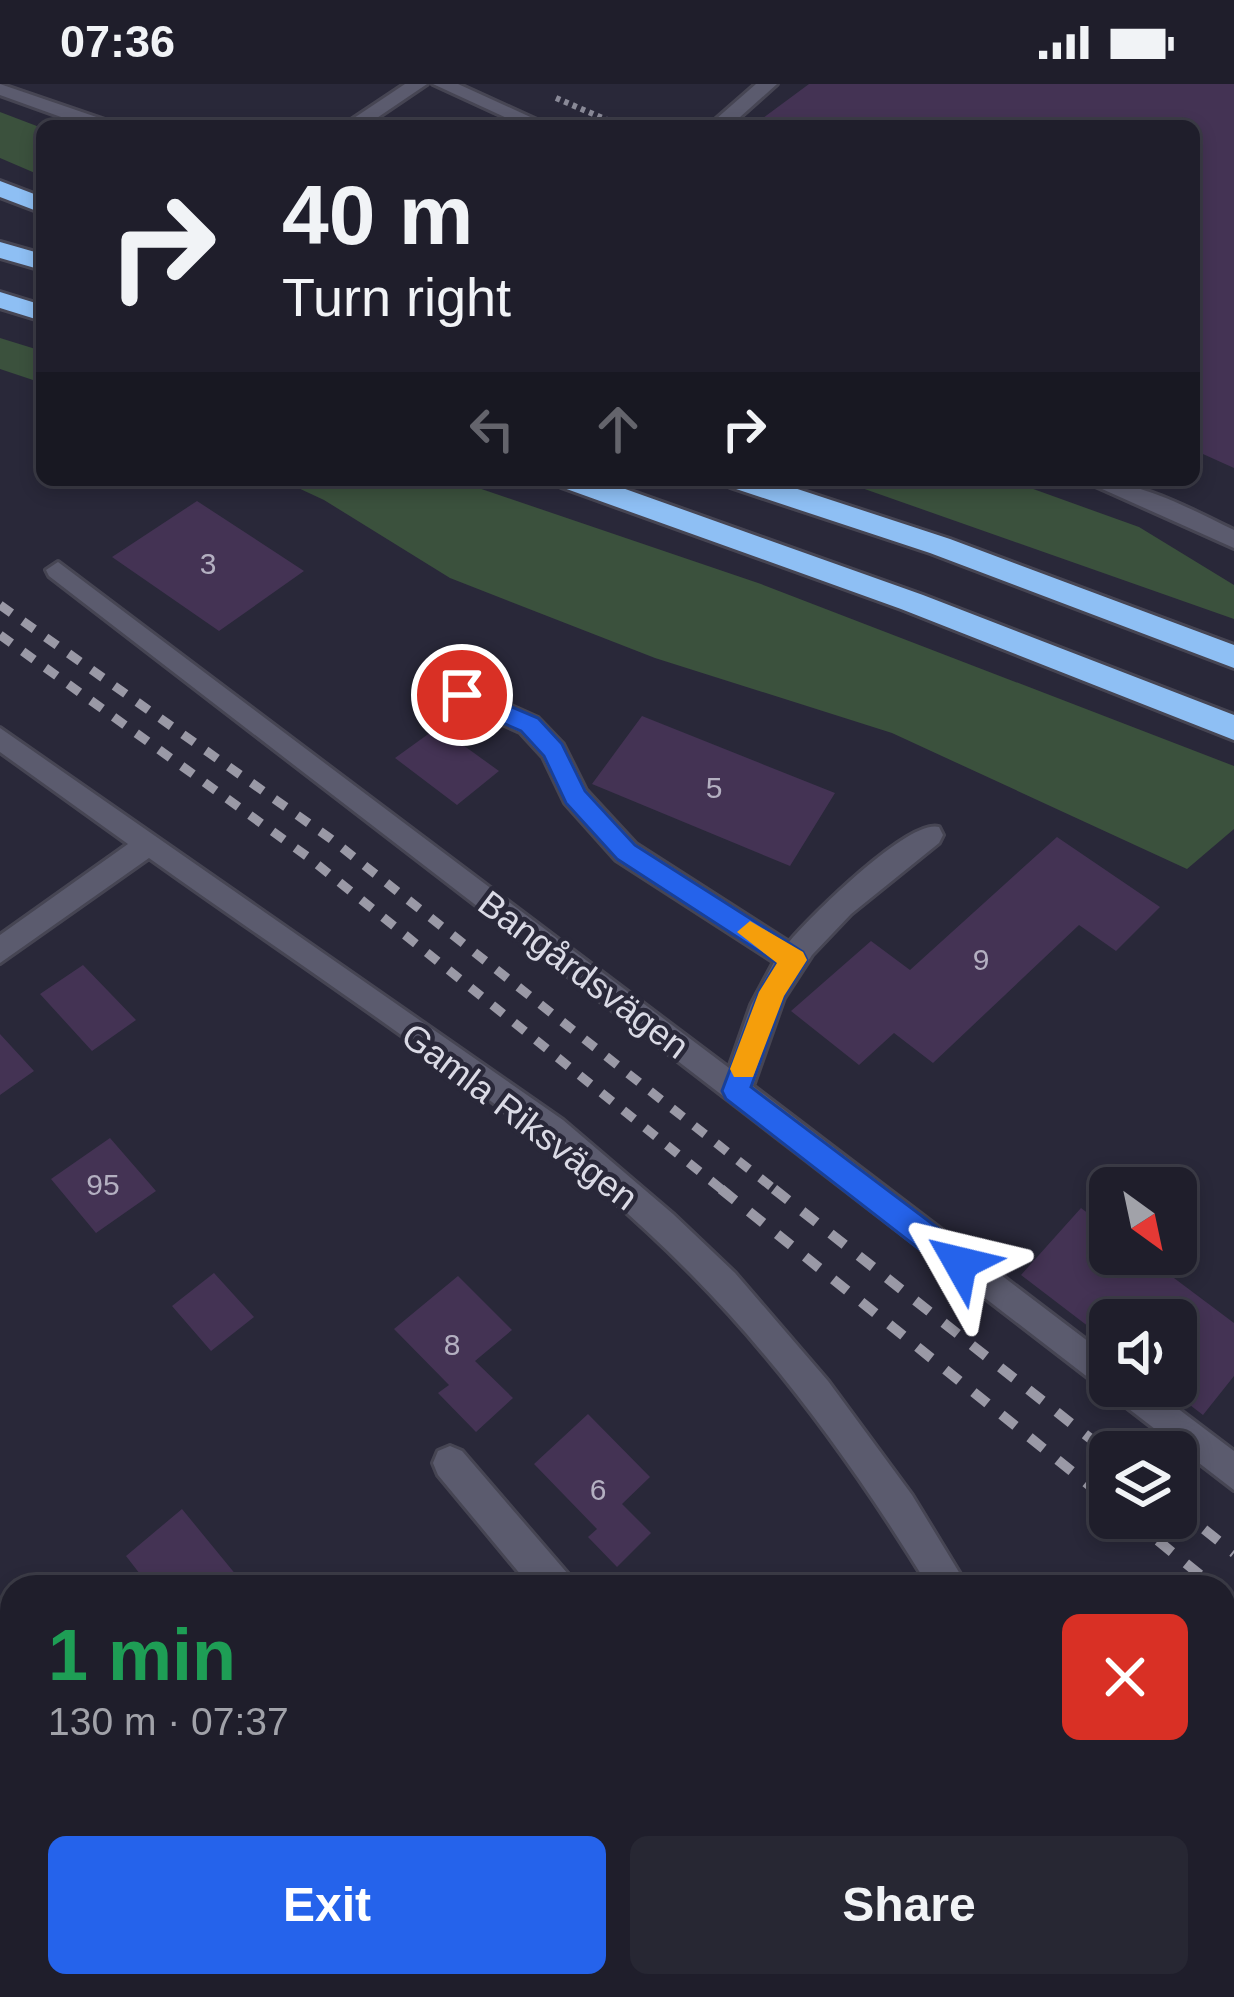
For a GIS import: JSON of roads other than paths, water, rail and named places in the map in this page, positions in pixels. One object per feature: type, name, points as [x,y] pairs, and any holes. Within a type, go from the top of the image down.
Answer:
[{"type":"highway","points":[[0,188],[36,203]]},
{"type":"highway","points":[[0,250],[36,260]]},
{"type":"highway","points":[[0,301],[36,311]]},
{"type":"highway","points":[[588,486],[912,602],[1234,728]]},
{"type":"highway","points":[[758,486],[940,546],[1234,657]]},
{"type":"street","points":[[361,120],[418,84]]},
{"type":"street","points":[[442,84],[527,120]]},
{"type":"street","points":[[725,120],[768,84]]},
{"type":"street","points":[[0,88],[88,120]]},
{"type":"street","points":[[1112,486],[1159,502],[1234,540]]},
{"type":"street","name":"Bangårdsvägen","points":[[58,570],[1089,1362]]},
{"type":"street","points":[[462,695],[530,724],[554,751],[575,796],[626,852],[794,960]]},
{"type":"street","name":"Gamla Riksvägen","points":[[0,738],[551,1130],[634,1199],[723,1284],[792,1366],[868,1462],[942,1575]]},
{"type":"street","points":[[736,1091],[772,992],[794,960],[836,913],[929,835]]},
{"type":"street","points":[[0,951],[148,844]]},
{"type":"street","points":[[1148,1407],[1234,1473]]},
{"type":"street","points":[[450,1462],[545,1575]]},
{"type":"railway","points":[[0,605],[331,839],[778,1192]]},
{"type":"railway","points":[[0,635],[308,857],[725,1192]]},
{"type":"railway","points":[[721,1189],[1089,1485]]},
{"type":"railway","points":[[774,1189],[1089,1437]]},
{"type":"railway","points":[[1197,1524],[1234,1553]]},
{"type":"railway","points":[[1156,1539],[1200,1575]]}]
